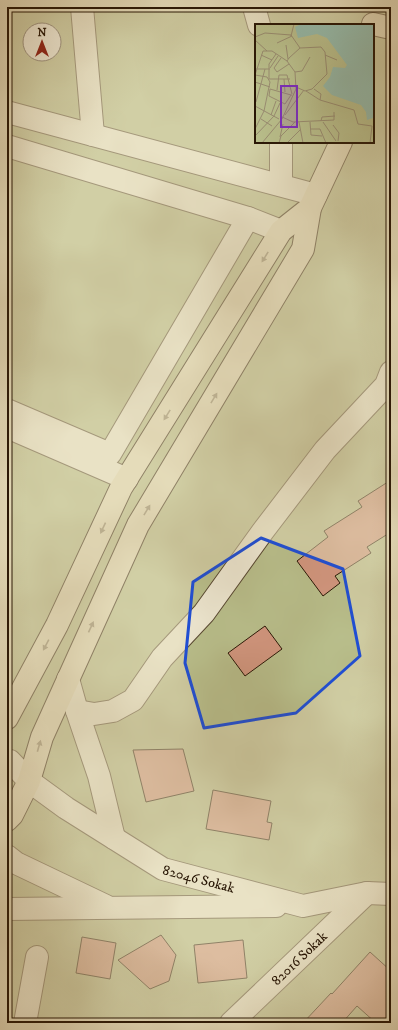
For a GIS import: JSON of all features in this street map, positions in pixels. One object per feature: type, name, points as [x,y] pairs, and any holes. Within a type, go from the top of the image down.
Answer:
[{"type":"main road","points":[[7,820],[12,815],[29,781],[42,736],[138,525],[303,249],[313,202],[341,143]]},
{"type":"main road","points":[[7,718],[57,625],[127,479],[281,231],[313,202]]},
{"type":"street","points":[[82,7],[93,135]]},
{"type":"street","points":[[254,7],[259,24]]},
{"type":"street","points":[[7,112],[281,186],[313,202]]},
{"type":"street","points":[[281,143],[281,186]]},
{"type":"street","points":[[7,146],[248,218],[281,231]]},
{"type":"street","points":[[7,410],[110,454],[248,218]]},
{"type":"street","points":[[77,711],[94,714],[113,711],[133,700],[162,658],[204,613],[263,531],[325,450],[386,385],[391,372]]},
{"type":"street","points":[[7,427],[127,479]]},
{"type":"street","points":[[68,679],[99,776],[114,838]]},
{"type":"street","name":"82046 Sokak","points":[[7,761],[10,761],[29,781],[66,808],[163,869],[303,906],[367,893],[391,894]]},
{"type":"street","points":[[7,856],[16,863],[110,908]]},
{"type":"street","name":"82016 Sokak","points":[[231,1023],[367,893]]},
{"type":"street","points":[[7,909],[303,906]]},
{"type":"street","points":[[25,1023],[37,957]]},
{"type":"highlighted area","points":[[261,538],[343,569],[360,656],[296,713],[204,728],[185,663],[193,582]]},
{"type":"green space","points":[[7,7],[391,7],[391,1023],[7,1023]]},
{"type":"building","points":[[391,480],[391,532],[367,547],[371,553],[335,576],[340,583],[323,596],[297,561],[328,537],[324,531],[362,507],[358,501]]},
{"type":"building","points":[[265,626],[282,649],[245,676],[228,653]]},
{"type":"building","points":[[183,749],[194,791],[146,802],[133,750]]},
{"type":"building","points":[[213,790],[271,801],[267,822],[272,823],[269,840],[206,829]]},
{"type":"building","points":[[161,935],[176,955],[169,981],[150,989],[118,960]]},
{"type":"building","points":[[82,937],[116,943],[110,979],[76,973]]},
{"type":"building","points":[[243,940],[247,978],[198,983],[194,945]]},
{"type":"building","points":[[370,952],[391,971],[391,1023],[376,1023],[357,1006],[342,1023],[303,1023],[331,993],[332,994]]}]
